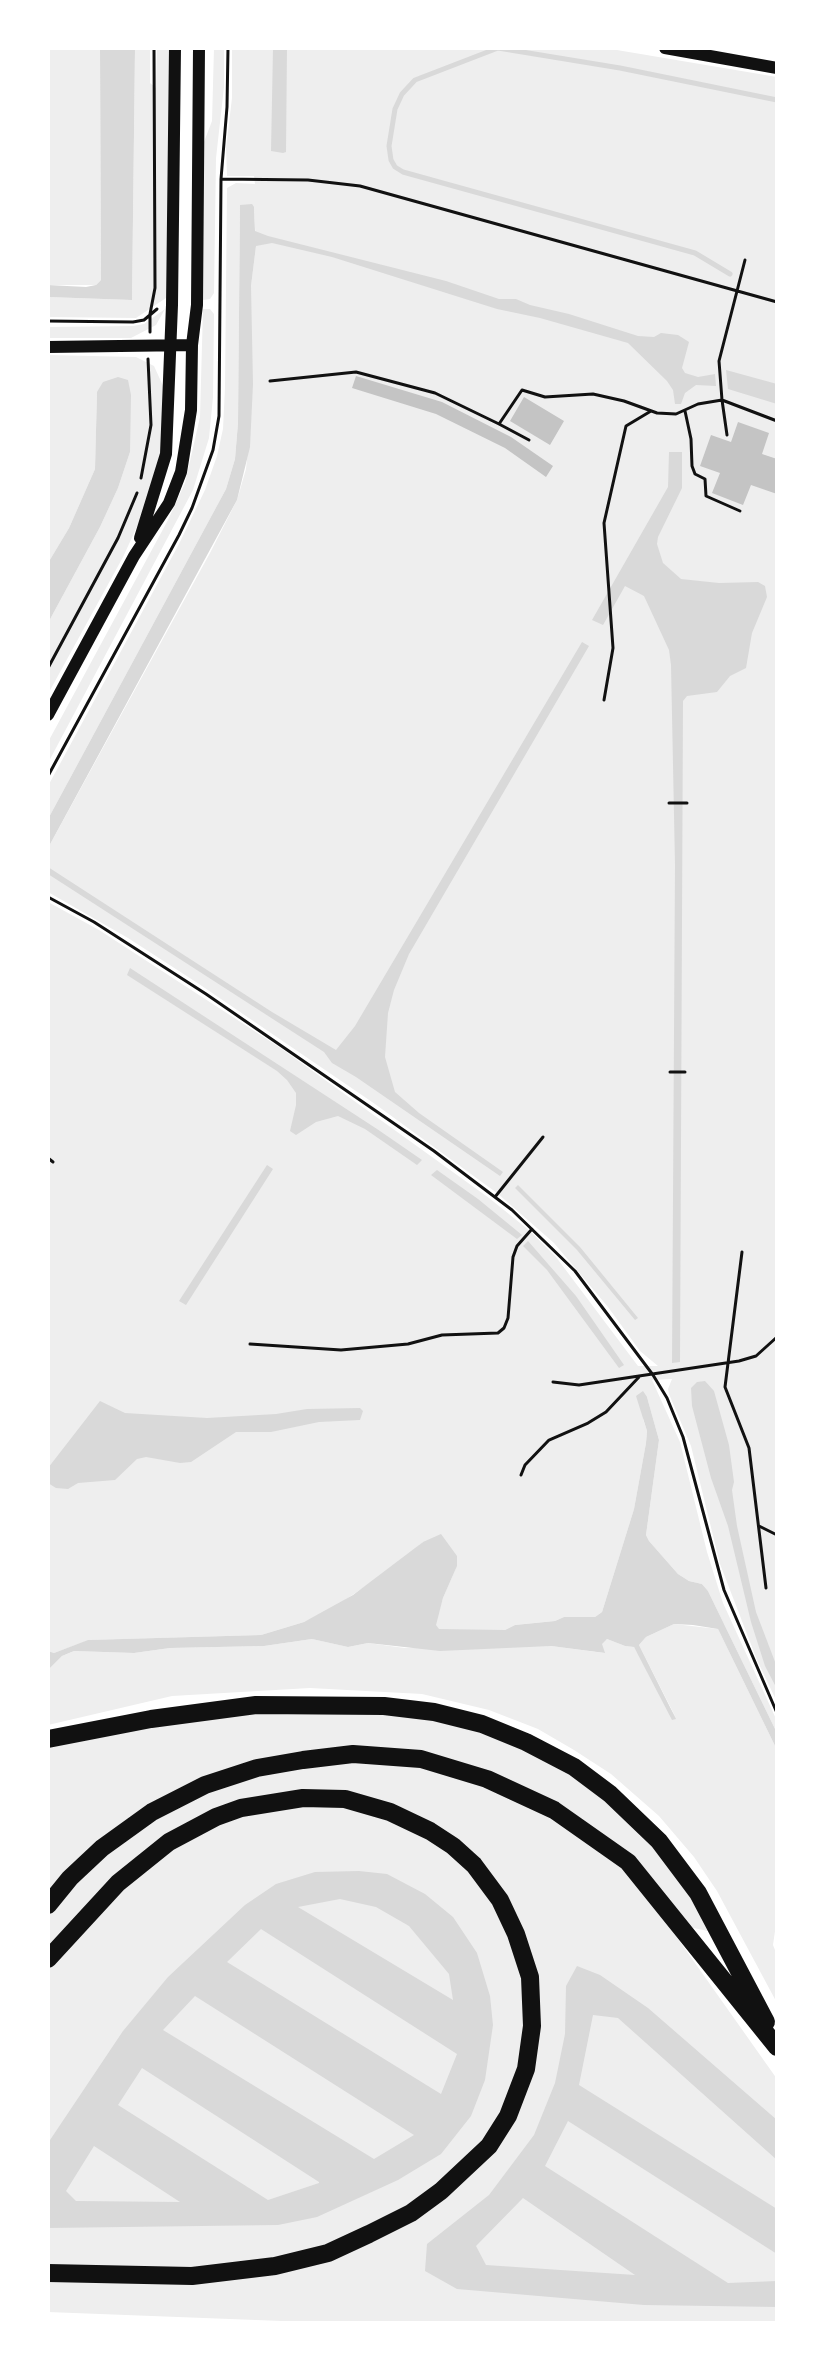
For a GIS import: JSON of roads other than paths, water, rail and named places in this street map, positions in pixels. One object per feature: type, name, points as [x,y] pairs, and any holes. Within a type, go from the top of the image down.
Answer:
[{"type":"highway","points":[[48,1739],[151,1719],[256,1705],[346,1705],[434,1712],[482,1724],[526,1742],[574,1767],[610,1794],[659,1841],[698,1893],[777,2044]]},
{"type":"highway","points":[[48,1905],[70,1878],[102,1848],[152,1812],[205,1785],[257,1768],[303,1760],[353,1754],[421,1759],[487,1779],[554,1810],[628,1862],[777,2044]]},
{"type":"highway","points":[[48,1959],[118,1883],[169,1842],[216,1817],[241,1808],[303,1798],[345,1799],[390,1812],[430,1831],[474,1865],[500,1900],[516,1934],[530,1977],[532,2026],[526,2069],[508,2116],[489,2146],[464,2172],[411,2213],[328,2253],[288,2263],[192,2276],[48,2273]]},
{"type":"street","points":[[134,556],[166,454],[175,48]]},
{"type":"street","points":[[48,715],[134,556],[169,503],[181,472],[191,410],[192,345],[197,305],[199,48]]},
{"type":"street","points":[[665,48],[777,68]]},
{"type":"street","points":[[48,347],[192,345]]},
{"type":"waterway","points":[[730,274],[695,253],[403,172],[391,160],[389,146],[395,109],[402,94],[415,80],[498,48],[620,68],[777,100]]}]
